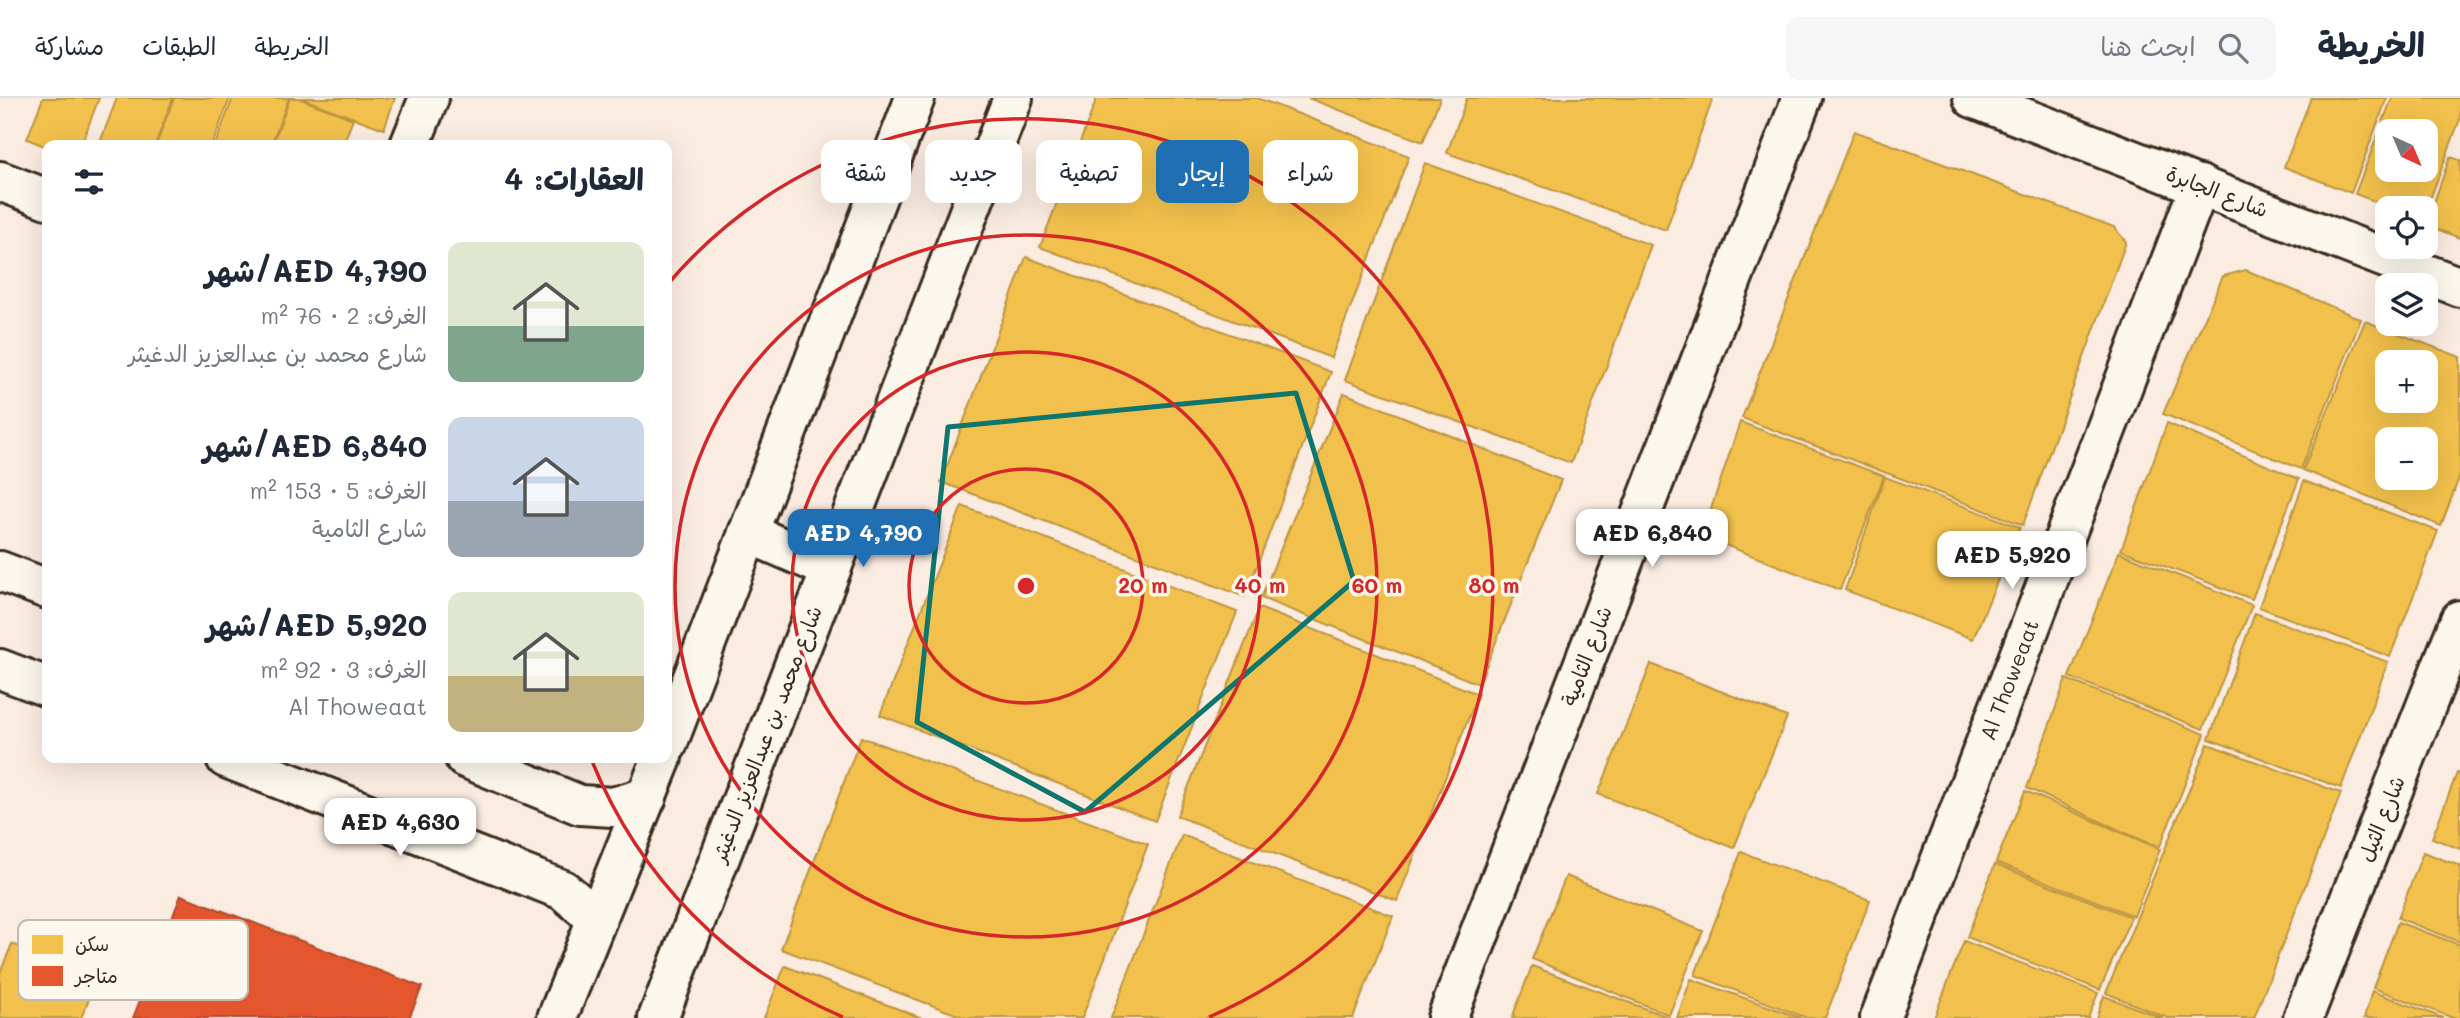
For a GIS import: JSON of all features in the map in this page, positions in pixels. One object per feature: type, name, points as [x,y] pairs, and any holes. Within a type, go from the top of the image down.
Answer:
[{"type":"street","points":[[412,140],[429,98]]},
{"type":"street","points":[[672,732],[915,98]]},
{"type":"street","name":"شارع محمد بن عبدالعزيز الدغيثر","points":[[658,1018],[1013,98]]},
{"type":"street","name":"شارع الثامية","points":[[1447,1018],[1802,98]]},
{"type":"street","name":"شارع الجابرة","points":[[1973,98],[2460,287]]},
{"type":"street","points":[[0,181],[42,197]]},
{"type":"street","name":"Al Thoweaat","points":[[1880,1018],[2200,185]]},
{"type":"street","points":[[748,533],[831,569]]},
{"type":"street","points":[[0,570],[42,587]]},
{"type":"street","name":"شارع الثيل","points":[[2303,1018],[2460,620]]},
{"type":"street","points":[[0,668],[42,685]]},
{"type":"street","points":[[239,763],[562,890],[597,919]]},
{"type":"street","points":[[477,763],[580,805],[613,807],[647,797]]},
{"type":"street","points":[[557,1018],[660,763]]},
{"type":"highlighted area","points":[[1296,393],[1354,581],[1085,812],[917,722],[948,427]]},
{"type":"building: سكن","points":[[43,98],[99,98],[83,140],[42,140],[42,145],[27,139]]},
{"type":"building: سكن","points":[[117,98],[173,98],[157,140],[101,140]]},
{"type":"building: سكن","points":[[174,98],[230,98],[214,140],[158,140]]},
{"type":"building: سكن","points":[[233,98],[289,98],[273,140],[217,140]]},
{"type":"building: سكن","points":[[290,98],[298,98],[353,119],[345,140],[274,140]]},
{"type":"building: سكن","points":[[300,98],[395,98],[384,129]]},
{"type":"building: سكن","points":[[1097,98],[1257,98],[1409,156],[1331,358],[1040,247],[1057,203],[1142,203],[1142,140],[1081,140]]},
{"type":"building: سكن","points":[[1308,98],[1440,98],[1423,142]]},
{"type":"building: سكن","points":[[1467,98],[1713,98],[1666,230],[1447,153]]},
{"type":"building: سكن","points":[[2311,98],[2387,98],[2379,119],[2375,119],[2375,130],[2351,193],[2284,167]]},
{"type":"building: سكن","points":[[2392,98],[2460,98],[2460,119],[2438,178],[2438,119],[2384,119]]},
{"type":"building: سكن","points":[[1854,131],[2114,227],[2126,242],[2023,525],[1742,418]]},
{"type":"building: سكن","points":[[2375,142],[2375,182],[2436,182],[2431,196],[2375,196],[2375,201],[2355,194]]},
{"type":"building: سكن","points":[[2450,157],[2460,160],[2460,238],[2438,230],[2436,196]]},
{"type":"building: سكن","points":[[1425,163],[1651,245],[1571,463],[1345,380]]},
{"type":"building: سكن","points":[[1026,257],[1331,372],[1245,597],[941,482]]},
{"type":"building: سكن","points":[[2246,270],[2361,319],[2301,469],[2163,414],[2223,276]]},
{"type":"building: سكن","points":[[2365,321],[2375,325],[2375,336],[2405,336],[2460,357],[2460,475],[2441,526],[2303,470]]},
{"type":"building: سكن","points":[[1344,393],[1561,480],[1479,684],[1261,598]]},
{"type":"building: سكن","points":[[1740,422],[1884,476],[1840,590],[1702,536]]},
{"type":"building: سكن","points":[[2167,423],[2299,479],[2252,599],[2121,550]]},
{"type":"building: سكن","points":[[1885,477],[2020,527],[1973,639],[1845,590]]},
{"type":"building: سكن","points":[[2304,481],[2438,531],[2390,657],[2259,607]]},
{"type":"building: سكن","points":[[962,506],[1237,612],[1155,821],[880,715]]},
{"type":"building: سكن","points":[[2119,552],[2252,605],[2203,729],[2069,677]]},
{"type":"building: سكن","points":[[1259,608],[1478,694],[1397,901],[1177,816]]},
{"type":"building: سكن","points":[[2255,613],[2388,662],[2341,788],[2209,739]]},
{"type":"building: سكن","points":[[1651,664],[1787,717],[1734,848],[1598,794]]},
{"type":"building: سكن","points":[[2066,679],[2205,734],[2160,846],[2027,788]]},
{"type":"building: سكن","points":[[861,737],[1148,844],[1082,1018],[966,1018],[781,949]]},
{"type":"building: سكن","points":[[2208,744],[2341,793],[2254,1018],[2168,1018],[2106,993]]},
{"type":"building: سكن","points":[[2457,773],[2460,774],[2460,849],[2432,838]]},
{"type":"building: سكن","points":[[2025,791],[2160,849],[2134,916],[1996,862]]},
{"type":"building: سكن","points":[[1182,835],[1393,916],[1353,1018],[1111,1018]]},
{"type":"building: سكن","points":[[1741,852],[1870,900],[1825,1018],[1807,1018],[1695,975]]},
{"type":"building: سكن","points":[[2423,852],[2460,866],[2460,942],[2398,918]]},
{"type":"building: سكن","points":[[1995,864],[2131,917],[2100,990],[1967,937]]},
{"type":"building: سكن","points":[[1566,876],[1703,931],[1669,1015],[1532,959]]},
{"type":"building: سكن","points":[[2398,922],[2460,945],[2460,1018],[2453,1018],[2373,988]]},
{"type":"building: سكن","points":[[1964,941],[2098,993],[2088,1018],[1934,1018]]},
{"type":"building: سكن","points":[[12,944],[18,946],[18,1000],[88,1000],[81,1018],[0,1018],[0,973]]},
{"type":"building: سكن","points":[[785,966],[922,1018],[764,1018]]},
{"type":"building: سكن","points":[[1532,966],[1670,1018],[1512,1018]]},
{"type":"building: سكن","points":[[1691,979],[1801,1018],[1677,1018]]},
{"type":"building: سكن","points":[[2372,991],[2443,1018],[2364,1018]]},
{"type":"building: سكن","points":[[2104,996],[2163,1018],[2096,1018]]},
{"type":"building: متاجر","points":[[181,895],[246,920],[171,920]]},
{"type":"building: متاجر","points":[[248,921],[422,987],[409,1018],[133,1018],[140,1000],[248,1000]]}]
